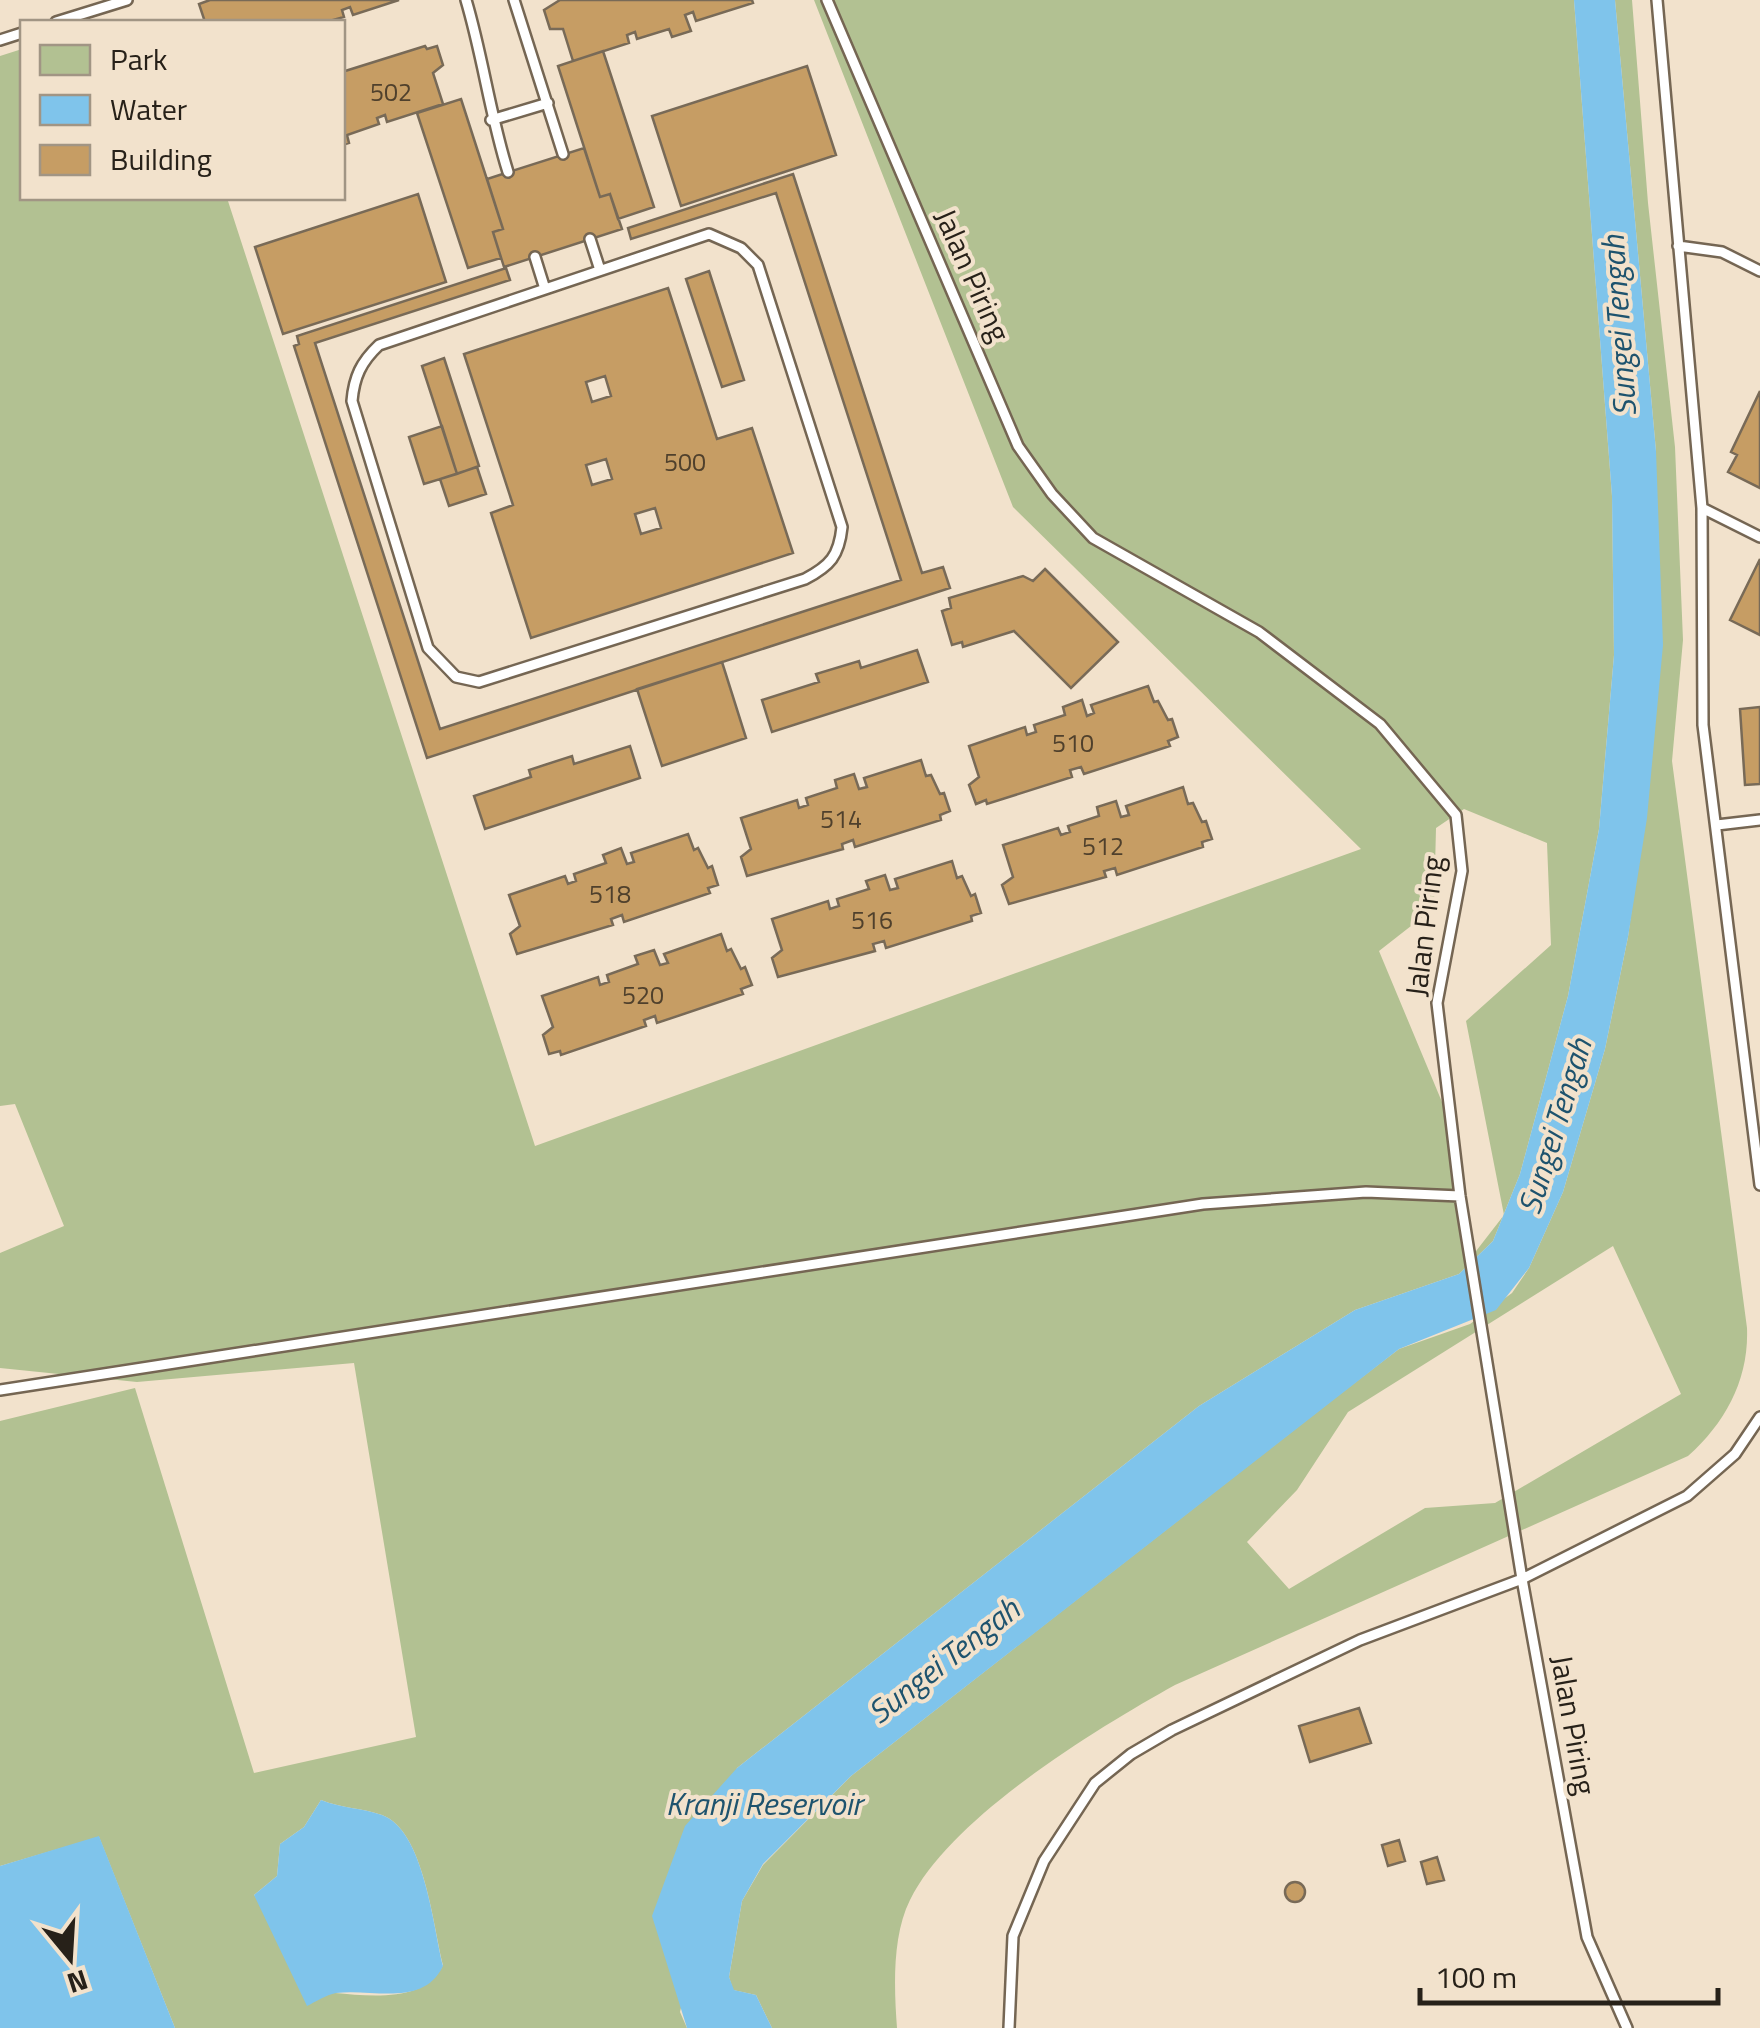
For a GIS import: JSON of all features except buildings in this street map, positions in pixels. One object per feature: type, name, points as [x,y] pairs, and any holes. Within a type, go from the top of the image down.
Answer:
[{"type":"lane","points":[[62,20],[127,0]]},
{"type":"lane","points":[[466,0],[486,70],[491,120],[508,172]]},
{"type":"lane","points":[[514,0],[563,154]]},
{"type":"lane","name":"Jalan Piring","points":[[826,0],[1018,446],[1052,494],[1094,538],[1260,632],[1380,724],[1456,815],[1462,871],[1437,1003],[1460,1196],[1522,1580],[1587,1937],[1626,2028]]},
{"type":"lane","points":[[1657,0],[1702,508],[1703,725],[1760,1185]]},
{"type":"lane","points":[[491,120],[548,103]]},
{"type":"lane","points":[[709,234],[741,248],[758,265],[842,527],[840,549],[828,567],[804,579],[478,682],[456,677],[428,648],[352,401],[354,381],[365,359],[379,345],[600,270],[709,234]]},
{"type":"lane","points":[[590,239],[600,270]]},
{"type":"lane","points":[[1678,246],[1722,252],[1760,271]]},
{"type":"lane","points":[[536,257],[546,289]]},
{"type":"lane","points":[[1702,508],[1760,537]]},
{"type":"lane","points":[[1718,825],[1760,820]]},
{"type":"lane","points":[[0,1390],[1203,1204],[1329,1193],[1460,1196]]},
{"type":"lane","points":[[1009,2028],[1013,1936],[1044,1861],[1095,1784],[1131,1754],[1360,1640],[1522,1580],[1687,1496],[1735,1454],[1760,1416]]},
{"type":"green space","points":[[814,0],[1574,0],[1612,496],[1614,655],[1599,829],[1568,996],[1520,1174],[1504,1214],[1466,1021],[1551,945],[1547,843],[1464,809],[1436,828],[1434,908],[1379,951],[1452,1126],[1473,1255],[1503,1216],[1493,1241],[1459,1274],[1355,1310],[1199,1406],[737,1768],[680,2012],[687,2028],[175,2028],[99,1837],[0,1866],[0,1421],[135,1388],[254,1773],[416,1737],[354,1363],[137,1382],[0,1368],[0,1253],[64,1226],[15,1104],[0,1106],[0,56],[20,50],[20,200],[228,200],[535,1146],[1361,849],[1013,507]],"holes":[[[321,1800],[382,1815],[408,1839],[424,1881],[443,1965],[423,1986],[395,1994],[335,1993],[254,1895],[277,1876],[280,1844],[304,1827]]]},
{"type":"green space","points":[[1615,0],[1632,0],[1648,203],[1675,447],[1683,640],[1672,761],[1747,1328],[1744,1365],[1724,1414],[1688,1456],[1175,1685],[1067,1750],[991,1807],[958,1838],[930,1869],[910,1900],[897,1946],[897,2028],[772,2028],[756,1995],[733,1990],[729,1977],[742,1901],[763,1865],[851,1776],[1399,1349],[1470,1324],[1512,1293],[1529,1268],[1563,1192],[1605,1049],[1628,937],[1653,748],[1656,451]],"holes":[[[1613,1246],[1681,1394],[1495,1503],[1425,1508],[1289,1589],[1247,1542],[1297,1490],[1348,1412]]]},
{"type":"water","points":[[1574,0],[1615,0],[1656,451],[1663,645],[1647,818],[1628,937],[1605,1049],[1563,1192],[1529,1268],[1496,1310],[1399,1349],[851,1776],[763,1864],[742,1901],[729,1977],[734,1990],[756,1995],[772,2028],[687,2028],[652,1916],[685,1826],[737,1768],[1199,1406],[1355,1310],[1459,1274],[1493,1241],[1520,1174],[1568,996],[1599,829],[1614,655],[1612,496]]},
{"type":"water","points":[[321,1800],[382,1815],[408,1839],[424,1881],[443,1966],[423,1987],[396,1993],[336,1993],[307,2006],[254,1895],[277,1876],[280,1844],[304,1827]]},
{"type":"water","points":[[99,1836],[175,2028],[0,2028],[0,1866]]},
{"type":"water label","name":"Sungei Tengah","points":[[1618,326]]},
{"type":"water label","name":"Sungei Tengah","points":[[1554,1126]]},
{"type":"water label","name":"Sungei Tengah","points":[[943,1660]]},
{"type":"water label","name":"Kranji Reservoir","points":[[764,1803]]}]
